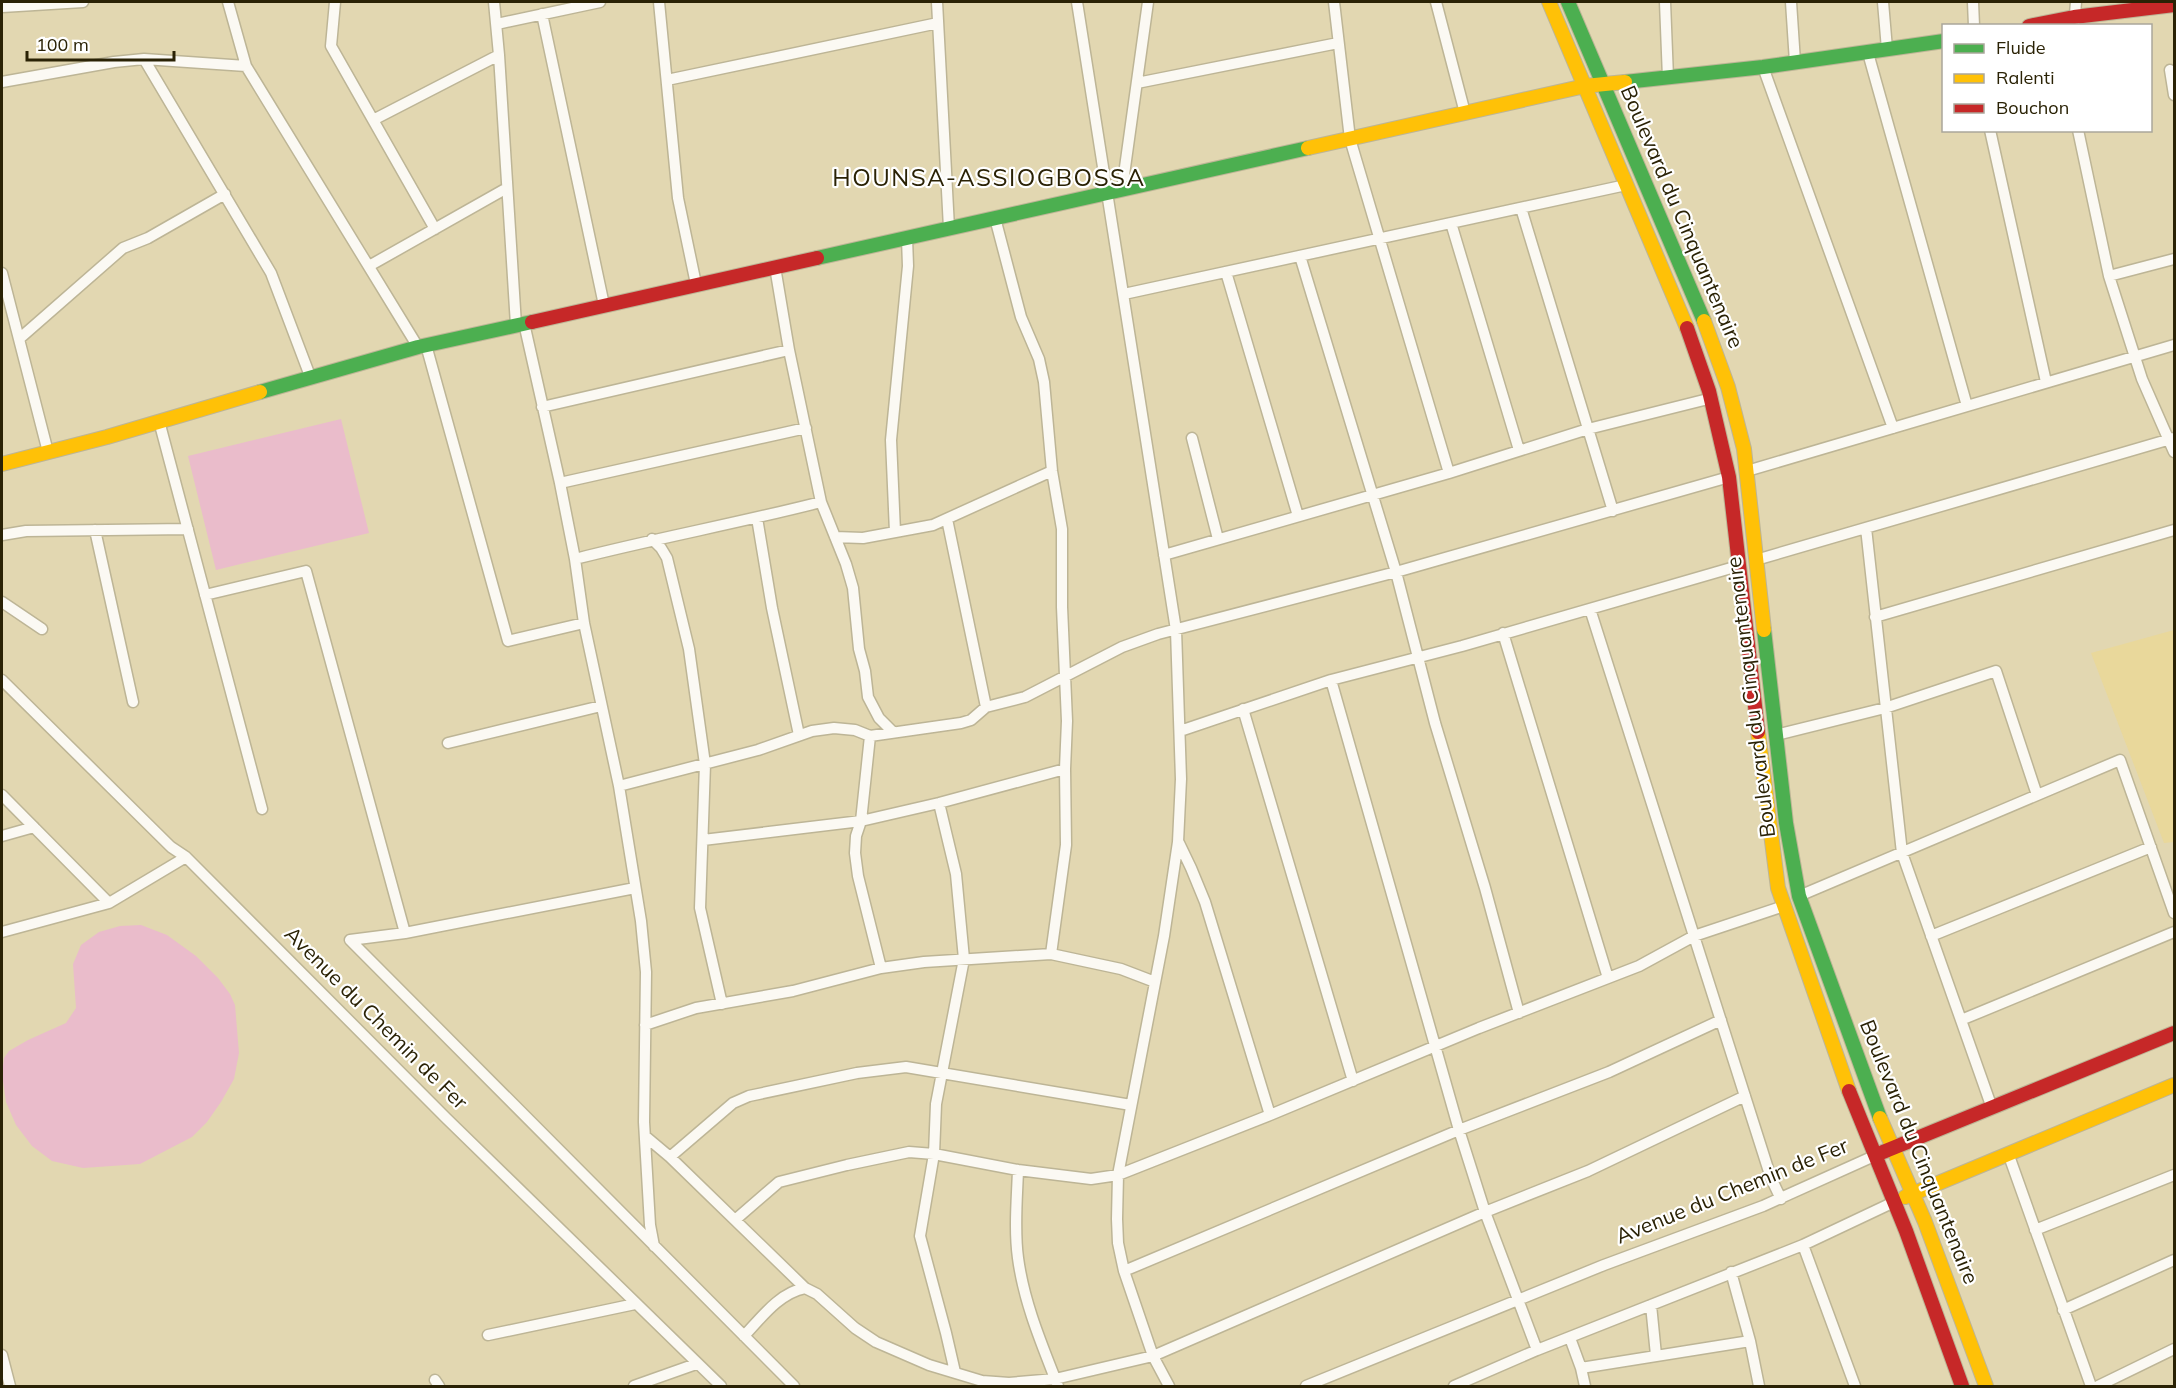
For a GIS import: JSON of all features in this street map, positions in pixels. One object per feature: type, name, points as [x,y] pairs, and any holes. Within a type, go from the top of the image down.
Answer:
[{"type":"main road","name":"Boulevard du Cinquantenaire","points":[[1549,2],[1692,340],[1712,398],[1729,477],[1773,858],[1784,906],[1841,1072],[1894,1202],[1962,1386]]},
{"type":"main road","name":"Boulevard du Cinquantenaire","points":[[1568,2],[1720,363],[1744,449],[1786,823],[1799,896],[1825,972],[1892,1148],[1914,1194],[1986,1386]]},
{"type":"main road","points":[[2047,24],[2167,4]]},
{"type":"main road","points":[[2,464],[422,346],[1585,86],[1762,67],[1942,41]]},
{"type":"main road","name":"Avenue du Chemin de Fer","points":[[1874,1156],[2175,1033]]},
{"type":"main road","points":[[1894,1202],[2175,1085]]},
{"type":"street","points":[[2,7],[13,4],[83,2]]},
{"type":"street","points":[[228,2],[246,66],[369,266],[422,346],[507,641],[584,623]]},
{"type":"street","points":[[335,2],[330,46],[435,229]]},
{"type":"street","points":[[494,2],[507,188],[520,324],[560,483],[575,559],[584,623],[619,786],[641,921],[646,972],[645,1136],[650,1225],[654,1246]]},
{"type":"street","points":[[497,24],[600,2]]},
{"type":"street","points":[[658,2],[668,80],[678,198],[696,284]]},
{"type":"street","points":[[937,2],[949,228]]},
{"type":"street","points":[[1077,2],[1176,630],[1181,779],[1178,842],[1164,936],[1118,1175],[1118,1243],[1124,1271],[1153,1356],[1168,1386]]},
{"type":"street","points":[[1122,189],[1148,2]]},
{"type":"street","points":[[1334,2],[1350,139],[1449,473]]},
{"type":"street","points":[[1436,2],[1464,113]]},
{"type":"street","points":[[1665,2],[1668,78]]},
{"type":"street","points":[[1791,2],[1795,62]]},
{"type":"street","points":[[1883,2],[1887,49]]},
{"type":"street","points":[[1973,2],[1974,24]]},
{"type":"street","points":[[2074,21],[2076,2]]},
{"type":"street","points":[[542,14],[604,305]]},
{"type":"street","points":[[668,80],[938,23]]},
{"type":"street","points":[[1137,83],[1338,44]]},
{"type":"street","points":[[1868,53],[1967,406]]},
{"type":"street","points":[[373,120],[499,56]]},
{"type":"street","points":[[2,82],[114,62],[144,59],[246,66]]},
{"type":"street","points":[[144,59],[271,273],[310,376]]},
{"type":"street","points":[[1762,67],[1893,428]]},
{"type":"street","points":[[2169,70],[2175,95]]},
{"type":"street","points":[[1990,132],[2046,382]]},
{"type":"street","points":[[2078,132],[2109,276],[2142,379],[2172,439],[2175,452]]},
{"type":"street","points":[[1124,294],[1626,185]]},
{"type":"street","points":[[369,266],[507,188]]},
{"type":"street","points":[[19,339],[123,248],[148,238],[225,194]]},
{"type":"street","points":[[1521,208],[1613,511]]},
{"type":"street","points":[[995,218],[1021,317],[1039,359],[1044,382],[1052,471],[1062,529],[1064,677],[1067,721],[1066,844],[1051,954]]},
{"type":"street","points":[[1451,223],[1519,450]]},
{"type":"street","points":[[895,532],[891,440],[908,277],[907,238]]},
{"type":"street","points":[[1300,256],[1396,572],[1435,723],[1485,888],[1519,1013]]},
{"type":"street","points":[[2109,276],[2175,259]]},
{"type":"street","points":[[775,267],[789,350],[821,502],[853,588],[868,697],[879,718],[893,732]]},
{"type":"street","points":[[1226,272],[1298,516]]},
{"type":"street","points":[[2,273],[48,452]]},
{"type":"street","points":[[2,318],[14,323]]},
{"type":"street","points":[[1747,471],[2175,345]]},
{"type":"street","points":[[542,407],[789,350]]},
{"type":"street","points":[[1164,555],[1449,473],[1588,429],[1712,398]]},
{"type":"street","points":[[159,421],[262,809]]},
{"type":"street","points":[[560,483],[806,428]]},
{"type":"street","points":[[1192,438],[1218,539]]},
{"type":"street","points":[[1756,560],[2172,439]]},
{"type":"street","points":[[835,537],[863,538],[915,530],[947,519],[1052,471]]},
{"type":"street","points":[[619,786],[758,750],[798,735],[834,728],[855,730],[870,736],[961,723],[970,720],[986,707],[1024,697],[1122,647],[1158,634],[1396,572],[1729,477]]},
{"type":"street","points":[[575,559],[652,539],[757,518],[821,502]]},
{"type":"street","points":[[757,518],[772,608],[798,735]]},
{"type":"street","points":[[947,519],[986,707]]},
{"type":"street","points":[[1866,528],[1902,853],[1992,1108]]},
{"type":"street","points":[[2,535],[26,531],[188,529]]},
{"type":"street","points":[[94,530],[133,702]]},
{"type":"street","points":[[1875,617],[2175,530]]},
{"type":"street","points":[[652,539],[667,558],[688,649],[705,764],[700,909],[722,1004]]},
{"type":"street","points":[[1180,731],[1330,680],[1738,566]]},
{"type":"street","points":[[205,595],[306,571],[405,933],[635,888]]},
{"type":"street","points":[[2,602],[42,628]]},
{"type":"street","points":[[1590,609],[1771,1178],[1781,1199]]},
{"type":"street","points":[[1503,633],[1608,978]]},
{"type":"street","points":[[1776,735],[1885,708],[1996,671],[2037,795]]},
{"type":"street","name":"Avenue du Chemin de Fer","points":[[2,680],[171,847],[186,857],[635,1304],[721,1386]]},
{"type":"street","points":[[1330,680],[1459,1130],[1485,1212],[1538,1350]]},
{"type":"street","points":[[448,743],[601,706]]},
{"type":"street","points":[[1243,709],[1353,1081]]},
{"type":"street","points":[[870,736],[861,821],[856,836],[855,853],[858,876],[881,968]]},
{"type":"street","points":[[1799,896],[2120,760],[2175,913]]},
{"type":"street","points":[[703,840],[861,821],[1065,770]]},
{"type":"street","points":[[2,795],[109,903]]},
{"type":"street","points":[[939,803],[956,874],[964,959],[936,1104],[934,1154],[920,1236],[954,1372]]},
{"type":"street","points":[[2,836],[34,827]]},
{"type":"street","points":[[1178,842],[1205,902],[1270,1115]]},
{"type":"street","points":[[1932,936],[2151,847]]},
{"type":"street","points":[[2,932],[109,903],[186,857]]},
{"type":"street","points":[[735,1220],[779,1182],[847,1164],[909,1152],[934,1154],[1018,1170],[1091,1179],[1118,1175],[1479,1028],[1639,966],[1694,936],[1784,906]]},
{"type":"street","points":[[1961,1020],[2175,932]]},
{"type":"street","name":"Avenue du Chemin de Fer","points":[[405,933],[350,940],[794,1386]]},
{"type":"street","points":[[645,1025],[696,1008],[792,991],[881,968],[924,962],[1051,954],[1121,969],[1155,982]]},
{"type":"street","points":[[1124,1271],[1459,1130],[1609,1072],[1721,1020]]},
{"type":"street","points":[[670,1157],[733,1103],[749,1096],[857,1073],[906,1067],[1131,1106]]},
{"type":"street","points":[[645,1136],[670,1157],[805,1288],[817,1294],[855,1328],[876,1342],[930,1365],[982,1381],[1057,1383],[1153,1356],[1485,1212],[1588,1171],[1745,1096]]},
{"type":"street","points":[[2008,1153],[2091,1386]]},
{"type":"street","name":"Avenue du Chemin de Fer","points":[[1305,1386],[1781,1199],[1874,1156]]},
{"type":"street","points":[[1018,1170],[1018,1258],[1038,1334],[1057,1383]]},
{"type":"street","points":[[2035,1230],[2175,1175]]},
{"type":"street","points":[[1454,1386],[1731,1272],[1803,1245],[1894,1202]]},
{"type":"street","points":[[1803,1245],[1855,1386]]},
{"type":"street","points":[[2063,1310],[2175,1260]]},
{"type":"street","points":[[1731,1272],[1750,1341],[1759,1386]]},
{"type":"street","points":[[744,1336],[775,1304],[805,1288]]},
{"type":"street","points":[[488,1335],[635,1304]]},
{"type":"street","points":[[1651,1305],[1656,1355]]},
{"type":"street","points":[[1570,1338],[1585,1386]]},
{"type":"street","points":[[1581,1368],[1750,1341]]},
{"type":"street","points":[[2098,1386],[2175,1349]]},
{"type":"street","points":[[2,1355],[10,1386]]},
{"type":"street","points":[[633,1386],[696,1364]]},
{"type":"shaded area","points":[[341,419],[369,533],[216,570],[188,456]]},
{"type":"shaded area","points":[[2174,630],[2174,842],[2164,843],[2091,653]]},
{"type":"shaded area","points":[[141,925],[167,935],[196,956],[230,994],[235,1005],[239,1053],[234,1079],[207,1122],[192,1137],[140,1164],[83,1168],[52,1161],[32,1146],[16,1125],[6,1102],[2,1074],[4,1058],[9,1051],[28,1040],[66,1023],[76,1008],[73,964],[81,945],[99,932],[120,926]]},
{"type":"traffic: fast","points":[[1568,2],[1704,321]]},
{"type":"traffic: fast","points":[[1625,82],[1763,67],[1942,41]]},
{"type":"traffic: fast","points":[[817,258],[1308,148]]},
{"type":"traffic: fast","points":[[260,392],[418,347],[532,322]]},
{"type":"traffic: fast","points":[[1764,630],[1786,823],[1799,896],[1880,1118]]},
{"type":"traffic: slow","points":[[1549,2],[1687,328]]},
{"type":"traffic: slow","points":[[1308,148],[1585,86],[1625,82]]},
{"type":"traffic: slow","points":[[1704,321],[1728,387],[1744,449],[1764,630]]},
{"type":"traffic: slow","points":[[2,464],[107,437],[260,392]]},
{"type":"traffic: slow","points":[[1758,732],[1778,888],[1849,1091]]},
{"type":"traffic: slow","points":[[1905,1197],[2174,1085]]},
{"type":"traffic: slow","points":[[1880,1118],[1925,1222],[1986,1386]]},
{"type":"traffic: jam","points":[[2039,24],[2074,17],[2174,5]]},
{"type":"traffic: jam","points":[[532,322],[817,258]]},
{"type":"traffic: jam","points":[[1687,328],[1709,391],[1729,477],[1758,732]]},
{"type":"traffic: jam","points":[[1883,1152],[2174,1033]]},
{"type":"traffic: jam","points":[[1849,1091],[1906,1231],[1962,1386]]},
{"type":"district","name":"HOUNSA-ASSIOGBOSSA","points":[[989,178]]}]
